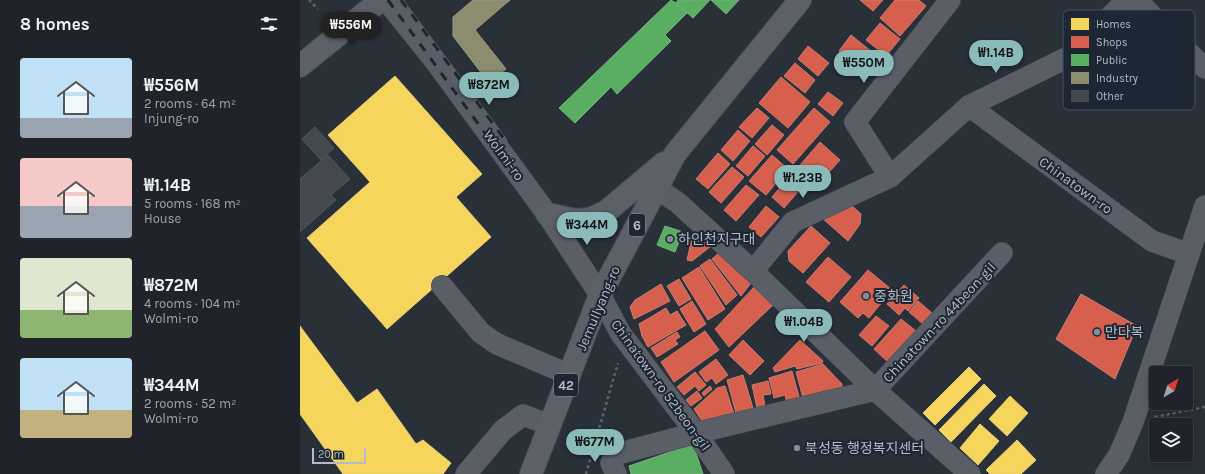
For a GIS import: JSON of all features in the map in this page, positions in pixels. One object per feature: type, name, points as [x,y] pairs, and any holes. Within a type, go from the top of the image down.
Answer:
[{"type":"main road","points":[[300,66],[381,0]]},
{"type":"main road","name":"Jemullyang-ro","points":[[531,474],[600,295],[674,154],[800,0]]},
{"type":"main road","points":[[547,214],[575,220],[590,219],[607,211],[674,154]]},
{"type":"street","name":"Wolmi-ro","points":[[386,0],[438,65],[547,214],[600,295]]},
{"type":"street","points":[[890,177],[855,122],[950,0]]},
{"type":"street","points":[[1117,10],[1127,0]]},
{"type":"street","points":[[1137,0],[1146,10]]},
{"type":"street","points":[[753,270],[793,222],[890,177],[968,106],[1063,59]]},
{"type":"street","points":[[1195,59],[1205,68]]},
{"type":"street","name":"Chinatown-ro","points":[[968,106],[1152,241],[1189,254]]},
{"type":"street","name":"Chinatown-ro 44beon-gil","points":[[656,188],[677,202],[753,270],[875,390],[970,474]]},
{"type":"street","points":[[1106,474],[1119,455],[1133,422],[1205,206]]},
{"type":"street","name":"Chinatown-ro 44beon-gil","points":[[875,390],[1002,253]]},
{"type":"street","points":[[442,286],[481,333],[497,344],[570,375]]},
{"type":"street","name":"Chinatown-ro 52beon-gil","points":[[600,295],[621,334],[696,433],[724,474]]},
{"type":"street","points":[[616,464],[696,433],[875,390]]},
{"type":"street","points":[[466,474],[503,430],[523,415],[550,425]]},
{"type":"path","points":[[310,0],[318,9]]},
{"type":"path","points":[[586,474],[618,360]]},
{"type":"path","points":[[1133,422],[1205,407]]},
{"type":"building: Homes","points":[[395,76],[482,174],[456,197],[491,237],[387,329],[307,238],[370,182],[328,135]]},
{"type":"building: Homes","points":[[300,326],[357,403],[377,389],[416,444],[423,440],[451,463],[443,474],[343,474],[300,414]]},
{"type":"building: Homes","points":[[969,367],[981,379],[935,425],[923,413]]},
{"type":"building: Homes","points":[[984,384],[996,396],[951,442],[939,430]]},
{"type":"building: Homes","points":[[1010,396],[1028,413],[1007,436],[989,419]]},
{"type":"building: Homes","points":[[980,424],[999,441],[978,465],[960,448]]},
{"type":"building: Homes","points":[[1017,440],[1036,460],[1021,474],[990,474],[986,470]]},
{"type":"building: Shops","points":[[860,0],[883,0],[873,11]]},
{"type":"building: Shops","points":[[895,0],[919,0],[926,6],[900,36],[880,18]]},
{"type":"building: Shops","points":[[880,23],[900,39],[886,56],[866,40]]},
{"type":"building: Shops","points":[[851,35],[882,60],[869,76],[839,51]]},
{"type":"building: Shops","points":[[808,46],[829,63],[818,76],[798,59]]},
{"type":"building: Shops","points":[[795,63],[815,80],[805,93],[784,76]]},
{"type":"building: Shops","points":[[781,77],[810,102],[788,128],[759,103]]},
{"type":"building: Shops","points":[[828,92],[843,103],[833,116],[818,104]]},
{"type":"building: Shops","points":[[757,108],[769,118],[752,138],[739,127]]},
{"type":"building: Shops","points":[[814,108],[830,122],[793,164],[777,150]]},
{"type":"building: Shops","points":[[772,125],[784,135],[767,155],[755,144]]},
{"type":"building: Shops","points":[[738,130],[750,141],[733,161],[721,150]]},
{"type":"building: Shops","points":[[820,142],[840,160],[814,189],[794,172]]},
{"type":"building: Shops","points":[[753,146],[765,156],[748,176],[736,166]]},
{"type":"building: Shops","points":[[718,153],[730,164],[708,189],[696,179]]},
{"type":"building: Shops","points":[[772,155],[788,169],[766,195],[749,181]]},
{"type":"building: Shops","points":[[732,167],[744,177],[721,203],[709,192]]},
{"type":"building: Shops","points":[[789,177],[802,187],[784,208],[772,197]]},
{"type":"building: Shops","points":[[746,185],[759,195],[736,221],[724,210]]},
{"type":"building: Shops","points":[[849,203],[861,214],[860,224],[848,241],[821,217]]},
{"type":"building: Shops","points":[[766,206],[779,217],[761,237],[749,227]]},
{"type":"building: Shops","points":[[811,226],[830,243],[803,273],[789,261],[788,251]]},
{"type":"building: Shops","points":[[693,233],[710,247],[692,261],[687,260]]},
{"type":"building: Shops","points":[[719,253],[751,283],[741,296],[712,259]]},
{"type":"building: Shops","points":[[828,257],[851,277],[829,302],[806,282]]},
{"type":"building: Shops","points":[[710,259],[737,295],[726,305],[700,266]]},
{"type":"building: Shops","points":[[699,267],[725,309],[708,320],[682,278]]},
{"type":"building: Shops","name":"중화원","points":[[868,270],[892,290],[869,318],[863,313],[858,318],[840,302]]},
{"type":"building: Shops","points":[[679,279],[691,299],[679,306],[667,286]]},
{"type":"building: Shops","points":[[661,284],[670,301],[634,319],[630,307],[635,300]]},
{"type":"building: Shops","points":[[904,285],[919,298],[908,311],[905,308],[899,315],[887,304]]},
{"type":"building: Shops","points":[[755,286],[773,305],[729,347],[715,329]]},
{"type":"building: Shops","name":"만다복","points":[[1081,294],[1137,326],[1115,379],[1056,339]]},
{"type":"building: Shops","points":[[692,301],[706,324],[694,332],[680,309]]},
{"type":"building: Shops","points":[[918,301],[932,313],[923,324],[909,312]]},
{"type":"building: Shops","points":[[666,308],[670,315],[677,311],[686,325],[648,347],[642,336],[639,324]]},
{"type":"building: Shops","points":[[876,316],[889,326],[872,346],[859,335]]},
{"type":"building: Shops","points":[[901,319],[916,331],[888,362],[874,349]]},
{"type":"building: Shops","points":[[705,331],[719,350],[674,382],[661,362]]},
{"type":"building: Shops","points":[[677,332],[680,337],[675,340],[678,344],[657,357],[651,348]]},
{"type":"building: Shops","points":[[743,340],[764,361],[750,375],[729,355]]},
{"type":"building: Shops","points":[[800,340],[823,361],[822,363],[797,369],[795,366],[775,372],[773,368]]},
{"type":"building: Shops","points":[[716,359],[728,375],[716,384],[712,378],[706,382],[699,372]]},
{"type":"building: Shops","points":[[823,364],[842,384],[842,386],[803,398],[796,372]]},
{"type":"building: Shops","points":[[792,371],[800,400],[787,403],[785,395],[774,398],[769,378]]},
{"type":"building: Shops","points":[[695,372],[706,385],[699,391],[695,386],[684,395],[677,387]]},
{"type":"building: Shops","points":[[743,375],[753,408],[736,413],[727,380]]},
{"type":"building: Shops","points":[[768,381],[771,394],[763,395],[765,406],[757,408],[752,385]]},
{"type":"building: Shops","points":[[710,386],[712,389],[704,396],[702,393]]},
{"type":"building: Shops","points":[[725,386],[734,414],[702,421],[694,409],[717,388]]},
{"type":"building: Shops","points":[[697,391],[702,398],[691,406],[686,400]]},
{"type":"building: Public","points":[[671,0],[687,13],[665,35],[671,41],[617,94],[611,87],[575,123],[559,108]]},
{"type":"building: Public","points":[[678,0],[710,0],[693,18],[676,3]]},
{"type":"building: Public","points":[[711,0],[739,0],[726,14]]},
{"type":"building: Public","name":"하인천지구대","points":[[665,226],[683,232],[675,252],[657,245]]},
{"type":"building: Public","points":[[693,444],[703,474],[631,474],[629,466]]},
{"type":"building: Industry","points":[[473,0],[510,0],[475,30],[506,69],[489,83],[453,36],[453,17]]},
{"type":"building: Other","points":[[315,127],[334,148],[321,160],[302,139]]},
{"type":"building: Other","points":[[328,155],[350,179],[331,195],[336,200],[300,232],[300,179]]},
{"type":"railway","points":[[388,0],[495,147]]},
{"type":"railway","points":[[401,0],[505,140]]},
{"type":"place","name":"하인천지구대","points":[[670,239]]},
{"type":"place","name":"중화원","points":[[866,296]]},
{"type":"place","name":"만다복","points":[[1097,332]]},
{"type":"place","name":"북성동 행정복지센터","points":[[797,448]]}]
